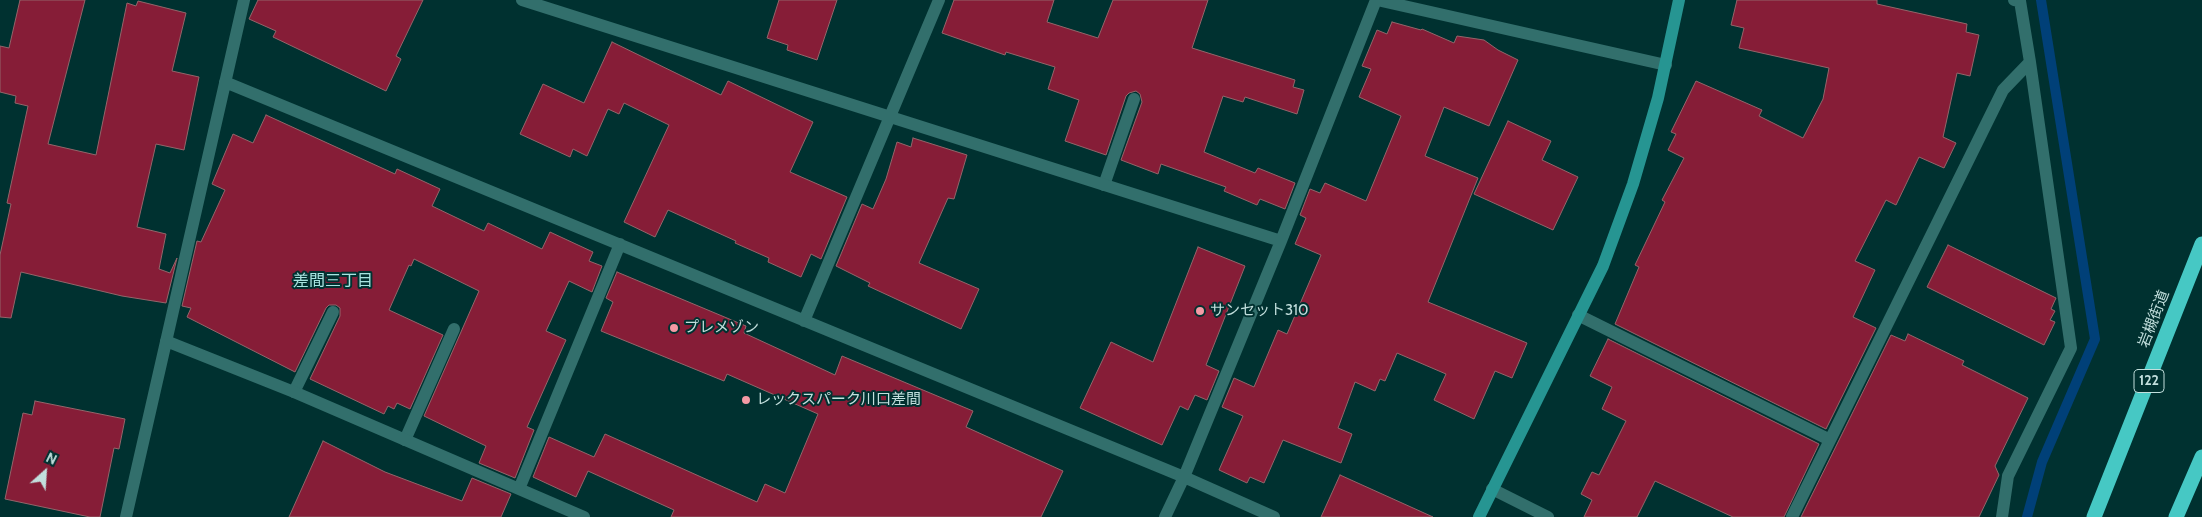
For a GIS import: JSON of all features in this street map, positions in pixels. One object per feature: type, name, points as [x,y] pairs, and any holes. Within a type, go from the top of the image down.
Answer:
[{"type":"highway","name":"岩槻街道","points":[[2094,517],[2202,244]]},
{"type":"highway","points":[[2176,517],[2202,457]]},
{"type":"street","points":[[126,517],[244,0]]},
{"type":"street","points":[[522,0],[1281,241]]},
{"type":"street","points":[[804,322],[939,0]]},
{"type":"street","points":[[1165,517],[1184,477],[1281,241],[1377,0],[1666,65]]},
{"type":"street","points":[[1478,517],[1603,266],[1633,184],[1666,65],[1679,0]]},
{"type":"street","points":[[2002,517],[2008,476],[2071,348],[2030,62],[2020,1],[2014,0]]},
{"type":"street","points":[[1792,517],[2003,90],[2030,62]]},
{"type":"street","points":[[225,82],[1184,477],[1274,517]]},
{"type":"street","points":[[1104,185],[1134,99]]},
{"type":"street","points":[[518,489],[620,244]]},
{"type":"street","points":[[294,392],[333,312]]},
{"type":"street","points":[[1578,315],[1830,440]]},
{"type":"street","points":[[405,440],[454,329]]},
{"type":"street","points":[[166,341],[294,392],[584,517]]},
{"type":"street","points":[[1492,489],[1548,517]]},
{"type":"building","points":[[20,0],[85,0],[48,144],[96,155],[127,3],[136,6],[138,1],[186,13],[172,71],[199,77],[184,150],[156,144],[137,227],[166,234],[159,269],[170,273],[177,258],[166,303],[122,296],[21,272],[11,318],[0,317],[0,255],[11,204],[7,203],[28,106],[15,103],[16,96],[0,92],[0,46],[9,48]]},
{"type":"building","points":[[258,0],[423,0],[396,56],[401,59],[386,91],[273,37],[276,31],[249,19]]},
{"type":"building","points":[[779,0],[837,0],[817,60],[787,50],[788,45],[767,38]]},
{"type":"building","points":[[954,0],[1054,0],[1047,22],[1098,38],[1113,0],[1208,0],[1192,48],[1295,80],[1293,87],[1304,90],[1297,114],[1245,97],[1243,102],[1223,96],[1204,152],[1255,173],[1258,168],[1295,183],[1285,209],[1260,199],[1257,205],[1224,191],[1226,187],[1161,164],[1158,174],[1121,160],[1142,102],[1140,94],[1136,91],[1126,96],[1106,155],[1065,141],[1079,100],[1048,89],[1055,67],[1006,52],[1005,55],[942,33]]},
{"type":"building","points":[[1737,0],[1877,0],[1877,4],[1967,24],[1966,32],[1979,35],[1970,76],[1957,73],[1943,137],[1956,143],[1944,168],[1919,157],[1896,205],[1886,200],[1855,261],[1875,270],[1853,317],[1876,328],[1826,429],[1615,324],[1639,267],[1635,265],[1665,202],[1662,200],[1684,158],[1668,150],[1676,134],[1671,132],[1696,81],[1762,110],[1759,116],[1803,138],[1823,99],[1829,68],[1739,48],[1744,28],[1731,25]]},
{"type":"building","points":[[1392,22],[1422,29],[1454,43],[1457,36],[1484,40],[1498,50],[1518,60],[1489,126],[1444,107],[1425,156],[1478,178],[1428,302],[1527,343],[1512,378],[1495,371],[1474,419],[1434,400],[1446,374],[1397,353],[1385,381],[1380,379],[1375,391],[1355,382],[1338,428],[1352,434],[1341,463],[1283,440],[1264,483],[1250,477],[1247,483],[1219,470],[1243,416],[1222,407],[1234,378],[1254,387],[1278,330],[1287,334],[1321,255],[1295,244],[1306,218],[1300,215],[1310,189],[1320,193],[1325,183],[1366,201],[1401,116],[1359,97],[1371,69],[1362,66],[1377,30],[1387,34]]},
{"type":"building","points":[[612,42],[721,95],[728,81],[813,122],[790,172],[847,197],[821,259],[811,254],[801,277],[768,262],[769,258],[735,243],[736,241],[668,210],[655,237],[624,222],[669,125],[624,103],[619,114],[608,109],[587,156],[573,149],[570,157],[520,134],[543,84],[584,103]]},
{"type":"building","points":[[266,115],[395,174],[397,169],[440,189],[432,206],[484,231],[488,223],[542,249],[550,232],[593,252],[589,261],[602,266],[592,292],[569,281],[546,331],[566,340],[527,427],[534,430],[515,478],[479,463],[486,446],[424,416],[479,291],[414,259],[411,266],[409,265],[389,310],[443,335],[410,409],[397,403],[394,409],[388,406],[384,414],[310,379],[340,316],[340,308],[336,305],[329,305],[326,308],[295,372],[187,317],[191,308],[182,306],[197,241],[201,242],[225,190],[212,184],[233,134],[253,143]]},
{"type":"building","points":[[1508,121],[1551,141],[1542,160],[1578,177],[1553,230],[1474,194]]},
{"type":"building","points":[[913,138],[967,155],[954,199],[948,198],[919,263],[979,289],[961,329],[868,286],[870,283],[836,266],[862,204],[873,209],[886,179],[897,142],[911,147]]},
{"type":"building","points":[[1948,245],[2056,298],[2051,309],[2055,311],[2050,320],[2055,322],[2044,345],[1927,287]]},
{"type":"building","points":[[1198,247],[1245,266],[1206,365],[1219,371],[1207,400],[1195,395],[1188,410],[1180,406],[1162,445],[1080,408],[1111,342],[1153,362]]},
{"type":"building","points":[[617,272],[746,326],[744,333],[835,375],[842,356],[973,411],[966,427],[1063,471],[1041,517],[671,517],[674,510],[588,471],[576,497],[533,477],[549,437],[594,457],[605,434],[757,502],[765,484],[785,493],[818,414],[727,374],[724,381],[601,331],[613,302],[606,298]]},
{"type":"building","points":[[1908,334],[1964,361],[1962,365],[2028,398],[1995,466],[1999,475],[1979,517],[1801,517],[1891,335],[1905,341]]},
{"type":"building","points":[[1608,339],[1819,444],[1784,517],[1733,517],[1655,481],[1637,517],[1584,517],[1592,500],[1581,494],[1592,472],[1599,475],[1626,421],[1602,409],[1612,387],[1590,376]]},
{"type":"building","points":[[35,401],[125,419],[119,449],[114,448],[100,517],[90,517],[5,499],[23,413],[32,415]]},
{"type":"building","points":[[323,441],[385,472],[462,501],[472,478],[511,494],[501,517],[289,517]]},
{"type":"building","points":[[1340,475],[1433,517],[1321,517]]},
{"type":"waterway","points":[[2027,517],[2042,462],[2095,339],[2041,0]]},
{"type":"place","name":"サンセット310","points":[[1200,311]]},
{"type":"place","name":"プレメゾン","points":[[674,328]]},
{"type":"place","name":"レックスパーク川口差間","points":[[746,400]]},
{"type":"district","name":"差間三丁目","points":[[333,281]]}]
